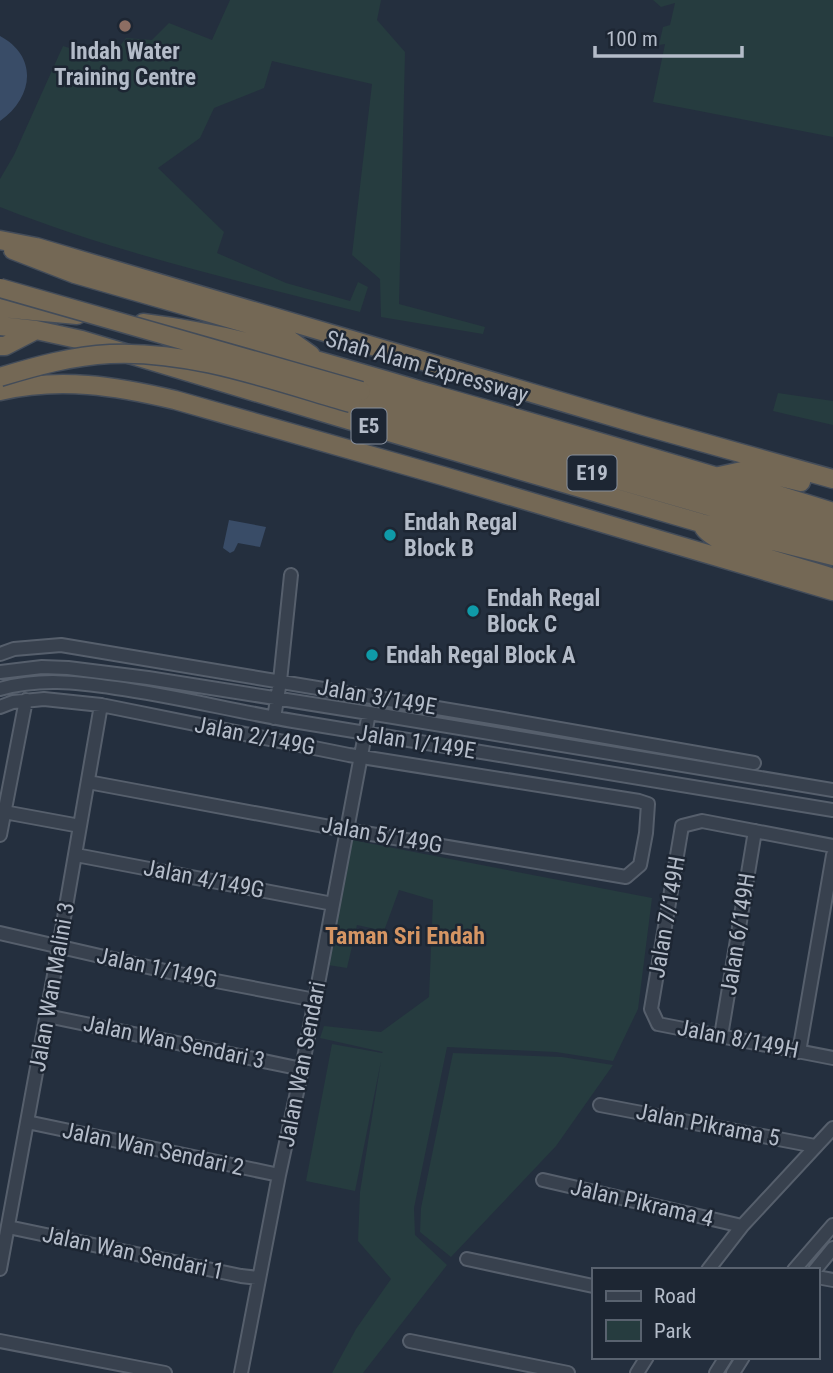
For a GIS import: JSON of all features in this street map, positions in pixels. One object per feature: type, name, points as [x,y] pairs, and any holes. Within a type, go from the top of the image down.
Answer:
[{"type":"highway","points":[[0,242],[34,260],[75,274],[280,333],[321,362]]},
{"type":"highway","points":[[0,242],[36,247],[833,479]]},
{"type":"highway","name":"E19","points":[[0,288],[833,542]]},
{"type":"highway","name":"Shah Alam Expressway","points":[[0,308],[159,325],[232,338],[833,512]]},
{"type":"highway","name":"E5","points":[[0,326],[36,330],[82,340],[701,523],[833,556]]},
{"type":"highway","points":[[0,346],[36,330]]},
{"type":"highway","name":"E19","points":[[0,377],[40,364],[109,354],[174,357],[356,397],[833,526]]},
{"type":"highway","points":[[0,391],[46,384],[96,384],[136,390],[833,591]]},
{"type":"highway","points":[[719,477],[742,471],[772,475],[833,490]]},
{"type":"highway","points":[[701,523],[708,534],[739,549],[833,578]]},
{"type":"street","points":[[274,718],[291,575]]},
{"type":"street","name":"Jalan 3/149E","points":[[0,654],[14,649],[61,645],[754,763]]},
{"type":"street","name":"Jalan 1/149E","points":[[0,672],[42,667],[68,668],[149,678],[833,789]]},
{"type":"street","name":"Jalan 1/149E","points":[[0,689],[25,683],[75,682],[144,691],[274,718],[833,810]]},
{"type":"street","name":"Jalan 2/149G","points":[[0,707],[13,702],[44,699],[101,705],[361,756],[639,801],[648,804],[646,833]]},
{"type":"street","points":[[0,835],[26,700]]},
{"type":"street","name":"Jalan Wan Malini 3","points":[[0,1269],[101,705]]},
{"type":"street","name":"Jalan Wan Sendari","points":[[241,1373],[369,713]]},
{"type":"street","name":"Jalan 5/149G","points":[[88,782],[347,830],[626,877],[640,865],[646,833]]},
{"type":"street","points":[[4,811],[80,826]]},
{"type":"street","name":"Jalan 7/149H","points":[[651,1009],[682,826],[702,821],[755,831]]},
{"type":"street","points":[[755,831],[833,846]]},
{"type":"street","name":"Jalan 6/149H","points":[[721,1036],[755,831]]},
{"type":"street","name":"Jalan 4/149G","points":[[76,855],[333,904]]},
{"type":"street","points":[[799,1052],[833,855]]},
{"type":"street","name":"Jalan 1/149G","points":[[0,933],[174,973],[315,1000]]},
{"type":"street","name":"Jalan 8/149H","points":[[651,1009],[658,1024],[833,1058]]},
{"type":"street","name":"Jalan Wan Sendari 3","points":[[47,1016],[302,1069]]},
{"type":"street","name":"Jalan Pikrama 5","points":[[600,1105],[815,1146]]},
{"type":"street","name":"Jalan Wan Sendari 2","points":[[27,1122],[279,1175]]},
{"type":"street","points":[[710,1268],[742,1226],[833,1128]]},
{"type":"street","name":"Jalan Pikrama 4","points":[[543,1180],[742,1226]]},
{"type":"street","name":"Jalan Wan Sendari 1","points":[[8,1227],[258,1278]]},
{"type":"street","points":[[796,1268],[816,1243],[831,1232]]},
{"type":"street","points":[[816,1243],[831,1253],[817,1268]]},
{"type":"street","points":[[467,1259],[592,1286]]},
{"type":"street","points":[[0,1340],[164,1373]]},
{"type":"street","points":[[410,1341],[568,1373]]},
{"type":"green space","points":[[230,0],[381,0],[377,20],[405,52],[399,304],[485,327],[483,334],[381,317],[380,279],[352,255],[372,84],[272,61],[264,88],[214,108],[200,138],[158,168],[224,232],[217,253],[286,283],[350,301],[358,282],[368,287],[360,312],[133,252],[0,207],[0,179],[14,155],[63,46],[109,60],[126,38],[152,40],[169,23],[212,40]]},
{"type":"green space","points":[[653,0],[833,0],[833,137],[653,102],[665,44],[659,45],[663,27],[670,25],[675,3],[661,7]]},
{"type":"green space","points":[[778,393],[833,401],[833,425],[773,411]]},
{"type":"green space","points":[[352,840],[652,898],[638,1009],[613,1061],[556,1052],[447,1047],[414,1208],[415,1235],[447,1265],[363,1373],[332,1373],[356,1329],[391,1279],[358,1241],[360,1192],[381,1061],[355,1191],[306,1181],[332,1044],[383,1052],[320,1038],[324,1026],[381,1032],[429,997],[433,900],[399,890],[384,931],[357,925],[347,968],[328,965]]},
{"type":"green space","points":[[453,1053],[562,1057],[613,1065],[556,1146],[451,1257],[420,1232],[421,1208]]},
{"type":"water","points":[[0,36],[21,55],[27,78],[19,101],[0,121]]},
{"type":"water","points":[[229,520],[266,527],[260,547],[238,543],[230,553],[223,548]]},
{"type":"place","name":"Indah Water Training Centre","points":[[125,26]]},
{"type":"place","name":"Endah Regal Block B","points":[[390,535]]},
{"type":"place","name":"Endah Regal Block C","points":[[473,611]]},
{"type":"place","name":"Endah Regal Block A","points":[[372,655]]},
{"type":"district","name":"Taman Sri Endah","points":[[405,936]]}]
